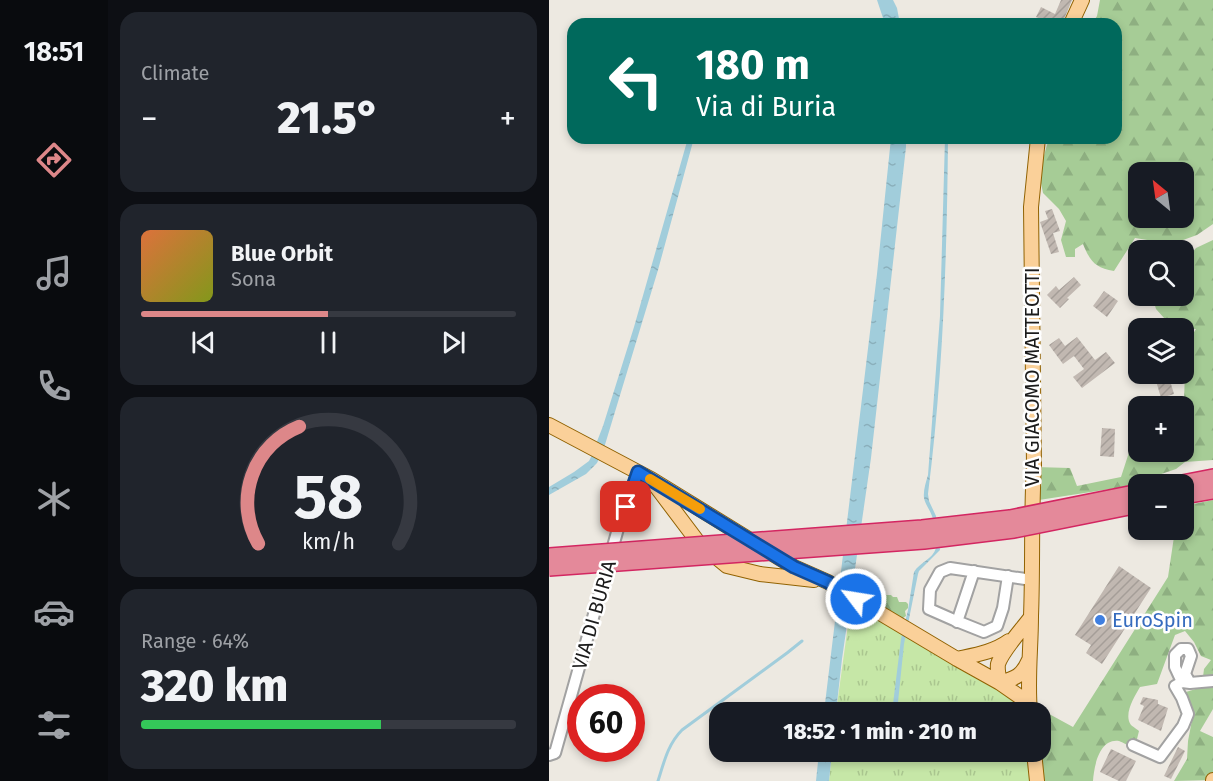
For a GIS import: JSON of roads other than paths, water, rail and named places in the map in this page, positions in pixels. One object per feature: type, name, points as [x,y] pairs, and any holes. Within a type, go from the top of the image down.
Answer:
[{"type":"highway","points":[[1194,481],[1213,477]]},
{"type":"highway","points":[[1194,494],[1213,490]]},
{"type":"highway","points":[[549,556],[933,527],[1010,518],[1128,494]]},
{"type":"highway","points":[[549,568],[924,541],[1014,530],[1128,507]]},
{"type":"main road","points":[[1074,18],[1082,0]]},
{"type":"main road","name":"VIA GIACOMO MATTEOTTI","points":[[1030,702],[1034,465],[1031,207],[1037,144]]},
{"type":"main road","points":[[549,425],[651,479],[794,567],[828,582],[1000,683],[1023,702]]},
{"type":"main road","points":[[651,479],[698,542],[727,566],[760,574],[828,582]]},
{"type":"main road","points":[[1000,683],[999,662],[1032,617]]},
{"type":"main road","points":[[957,659],[1001,647],[1016,636]]},
{"type":"main road","points":[[1000,683],[1014,679],[1024,670],[1029,660]]},
{"type":"main road","points":[[1035,762],[1037,781]]},
{"type":"street","name":"VIA DI BURIA","points":[[549,755],[555,753],[619,525],[638,472]]},
{"type":"street","points":[[1008,576],[1003,608],[997,626],[984,632],[929,609],[930,590],[940,572],[950,568],[1032,579]]},
{"type":"street","points":[[957,622],[973,571]]},
{"type":"street","points":[[1133,745],[1160,757],[1183,726],[1188,714],[1175,686],[1213,681]]},
{"type":"water","points":[[877,0],[893,0],[899,18],[883,18]]},
{"type":"water","points":[[686,144],[692,144],[658,270],[604,448],[597,463],[586,474],[549,495],[549,487],[589,461],[603,426]]},
{"type":"water","points":[[890,144],[906,144],[871,458],[837,702],[825,702]]},
{"type":"water","points":[[945,144],[948,144],[943,316],[928,494],[936,516],[940,550],[918,574],[904,644],[898,702],[893,702],[901,639],[914,572],[932,555],[937,545],[934,523],[924,495],[928,475],[940,316]]},
{"type":"water","points":[[818,762],[831,762],[829,781],[816,781]]},
{"type":"waterway","points":[[658,781],[670,747],[682,730],[802,641]]},
{"type":"place","name":"EuroSpin","points":[[1100,620]]}]
